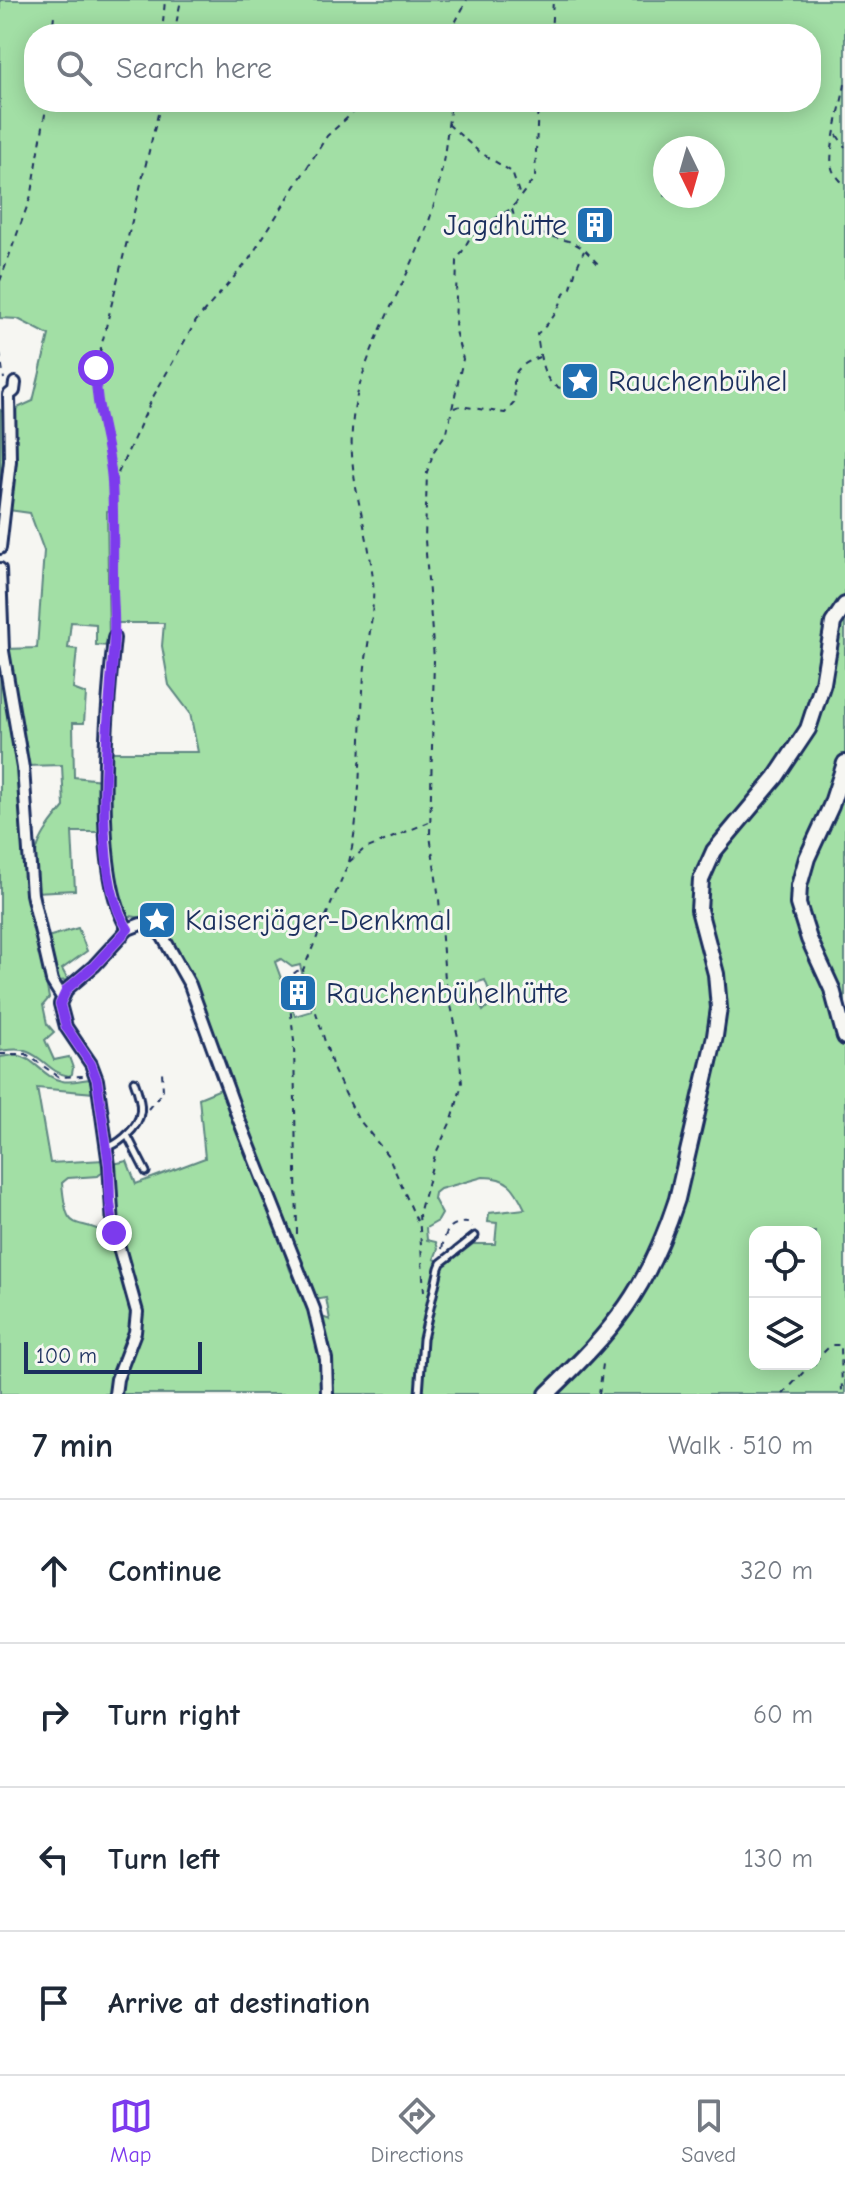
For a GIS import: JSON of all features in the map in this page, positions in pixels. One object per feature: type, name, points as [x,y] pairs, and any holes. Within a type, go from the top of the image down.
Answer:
[{"type":"main road","points":[[547,1394],[594,1349],[632,1300],[668,1226],[715,1036],[719,1008],[717,985],[698,904],[705,866],[776,777],[808,729],[826,674],[833,623],[845,605]]},
{"type":"main road","points":[[845,763],[831,806],[807,858],[799,886],[798,904],[809,939],[832,989],[845,1037]]},
{"type":"street","points":[[0,548],[10,461],[9,395],[14,391],[15,383]]},
{"type":"street","points":[[0,569],[3,651],[24,778],[32,894],[52,981],[62,997]]},
{"type":"street","points":[[114,638],[105,834],[116,905],[128,929]]},
{"type":"street","points":[[115,1394],[137,1317],[113,1226],[99,1087],[93,1069],[63,1022],[60,1008],[62,997],[128,929],[145,924],[157,930],[174,953],[190,985],[239,1120],[314,1309],[326,1359],[327,1394]]},
{"type":"lane","points":[[106,1147],[114,1146],[127,1135],[141,1116],[141,1100],[134,1081]]},
{"type":"lane","points":[[127,1135],[146,1172]]},
{"type":"lane","points":[[419,1394],[428,1312],[441,1263],[474,1237]]},
{"type":"path","points":[[163,24],[165,0]]},
{"type":"path","points":[[176,24],[181,0]]},
{"type":"path","points":[[455,24],[467,0]]},
{"type":"path","points":[[552,24],[553,0]]},
{"type":"path","points":[[53,24],[54,15]]},
{"type":"path","points":[[845,84],[836,133],[831,143],[832,169],[845,186]]},
{"type":"path","points":[[0,281],[32,193],[45,112]]},
{"type":"path","points":[[114,638],[113,485],[95,385],[96,368],[159,112]]},
{"type":"path","points":[[113,485],[153,397],[196,321],[248,261],[327,136],[354,112]]},
{"type":"path","points":[[428,1312],[418,1223],[389,1157],[357,1117],[334,1071],[303,970],[349,862],[356,834],[364,674],[373,602],[371,563],[352,477],[353,416],[362,377],[429,220],[443,166],[450,112]]},
{"type":"path","points":[[418,1223],[430,1169],[457,1106],[462,1084],[458,1037],[445,979],[430,821],[434,659],[425,540],[427,472],[434,451],[447,432],[463,359],[455,331],[457,261],[471,236],[512,208],[535,177],[538,112]]},
{"type":"path","points":[[448,124],[478,151],[512,172],[521,197]]},
{"type":"path","points":[[836,133],[845,147]]},
{"type":"path","points":[[512,208],[515,220],[523,229]]},
{"type":"path","points":[[481,227],[523,229],[572,242],[584,249],[599,265]]},
{"type":"path","points":[[580,381],[579,386],[573,388],[555,388],[549,384],[540,357],[537,334],[550,323],[564,293],[571,288],[584,249]]},
{"type":"path","points":[[0,353],[9,395]]},
{"type":"path","points":[[452,408],[460,406],[505,413],[515,402],[513,377],[520,365],[540,357]]},
{"type":"path","points":[[349,862],[363,850],[430,821]]},
{"type":"path","points":[[297,1241],[294,1041],[287,979],[303,970]]},
{"type":"path","points":[[0,1054],[26,1054],[59,1077],[82,1076],[93,1069]]},
{"type":"path","points":[[141,1116],[161,1096],[164,1082],[162,1071]]},
{"type":"path","points":[[441,1263],[445,1236],[450,1226],[469,1223],[474,1237]]},
{"type":"path","points":[[821,1355],[831,1345],[841,1345],[842,1394]]},
{"type":"path","points":[[594,1349],[603,1364],[599,1394]]},
{"type":"path","points":[[783,1394],[805,1370]]},
{"type":"green space","points":[[0,0],[845,0],[845,1394],[328,1394],[317,1315],[330,1320],[326,1298],[314,1300],[302,1260],[294,1253],[189,971],[168,936],[153,920],[125,915],[121,908],[108,830],[110,752],[198,752],[190,713],[169,685],[162,646],[164,623],[116,623],[114,510],[107,511],[109,646],[96,645],[96,624],[71,622],[68,648],[77,649],[73,689],[86,694],[84,723],[73,723],[74,777],[102,780],[102,832],[72,832],[75,890],[35,892],[34,865],[38,845],[64,807],[62,765],[26,766],[6,649],[37,648],[44,551],[30,513],[8,510],[13,410],[33,401],[49,335],[18,319],[0,318]],"holes":[[[281,959],[292,967],[300,965],[312,1011],[295,1016],[275,962]],[[485,980],[493,1001],[483,1011],[469,985]],[[483,1177],[499,1179],[510,1185],[525,1209],[489,1213],[488,1222],[497,1223],[495,1244],[473,1244],[447,1264],[434,1259],[438,1249],[436,1242],[427,1240],[426,1228],[438,1221],[442,1214],[434,1199],[435,1193]]]},
{"type":"green space","points":[[0,410],[4,413],[6,440],[0,521]]},
{"type":"green space","points":[[0,654],[19,767],[31,903],[49,998],[43,1005],[47,1024],[54,1032],[45,1040],[54,1060],[69,1057],[73,1068],[69,1076],[57,1072],[28,1052],[0,1051]]},
{"type":"green space","points":[[78,928],[87,951],[62,969],[68,980],[59,981],[54,977],[44,938]]},
{"type":"green space","points":[[15,1055],[28,1059],[55,1079],[69,1082],[89,1079],[95,1093],[37,1088],[50,1163],[104,1160],[106,1169],[98,1176],[68,1178],[62,1183],[70,1219],[112,1236],[132,1304],[131,1329],[110,1394],[0,1394],[0,1057]]},
{"type":"green space","points":[[223,1088],[290,1270],[311,1314],[323,1368],[323,1394],[116,1394],[121,1390],[128,1360],[143,1322],[121,1246],[113,1164],[127,1161],[136,1184],[205,1158],[199,1098]]},
{"type":"place","name":"Jagdhütte","points":[[595,225]]},
{"type":"place","name":"Rauchenbühel","points":[[580,381]]},
{"type":"place","name":"Kaiserjäger-Denkmal","points":[[157,920]]},
{"type":"place","name":"Rauchenbühelhütte","points":[[298,993]]},
{"type":"route","points":[[96,368],[95,385],[113,485],[114,638],[105,834],[116,905],[128,929],[94,966],[67,989],[60,1008],[66,1027],[91,1064],[97,1080],[109,1165],[114,1233]]}]
